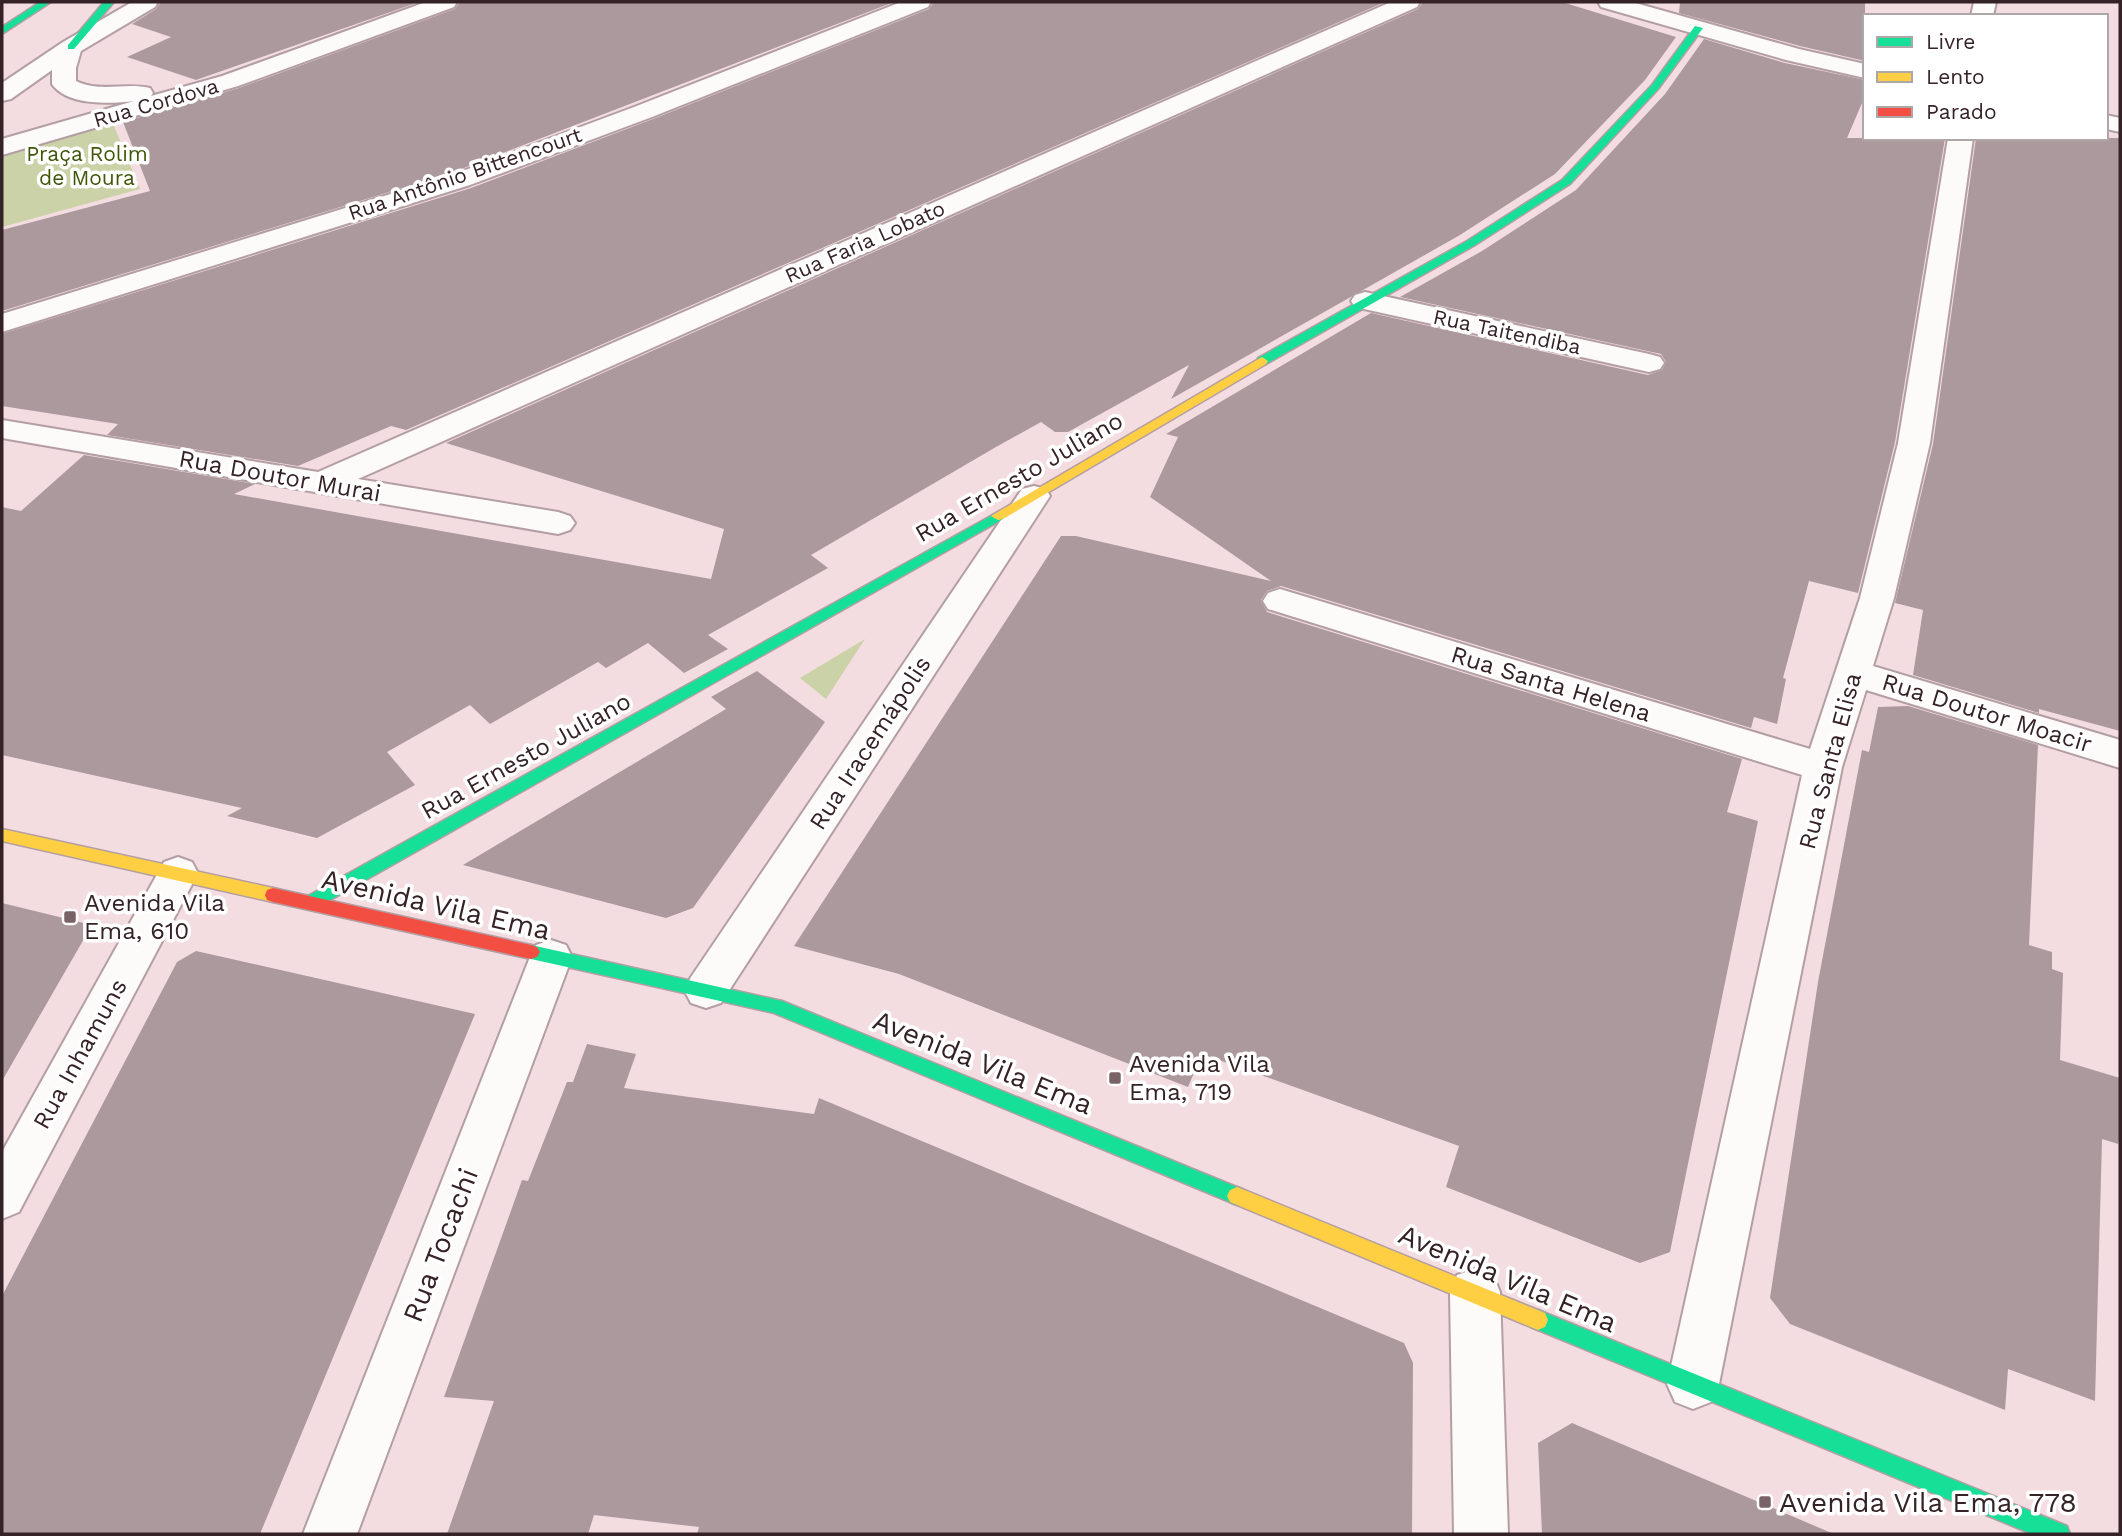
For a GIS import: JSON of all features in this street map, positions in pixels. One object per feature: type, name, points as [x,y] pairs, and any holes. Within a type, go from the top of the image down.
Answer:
[{"type":"main road","points":[[2,31],[46,2]]},
{"type":"main road","points":[[71,47],[109,2]]},
{"type":"main road","name":"Rua Ernesto Juliano","points":[[312,902],[1034,496],[1365,301],[1471,243],[1566,182],[1654,87],[1698,28]]},
{"type":"main road","name":"Avenida Vila Ema","points":[[2,835],[776,1006],[2059,1534]]},
{"type":"street","points":[[2,94],[71,47],[147,2]]},
{"type":"street","name":"Rua Cordova","points":[[2,147],[230,81],[446,2]]},
{"type":"street","name":"Rua Antônio Bittencourt","points":[[2,323],[461,180],[643,112],[920,2]]},
{"type":"street","name":"Rua Faria Lobato","points":[[322,482],[1409,2]]},
{"type":"street","points":[[1609,2],[1794,55],[1863,71]]},
{"type":"street","name":"Rua Cordova","points":[[71,47],[64,68],[64,84],[77,92],[117,97],[230,81]]},
{"type":"street","name":"Rua Santa Elisa","points":[[1693,1384],[1823,767],[1877,598],[1914,443],[1961,140]]},
{"type":"street","name":"Rua Taitendiba","points":[[1365,301],[1650,363]]},
{"type":"street","name":"Rua Doutor Murai","points":[[2,429],[558,523]]},
{"type":"street","name":"Rua Iracemápolis","points":[[706,990],[1034,496]]},
{"type":"street","name":"Rua Santa Helena","points":[[1280,601],[1823,767]]},
{"type":"street","name":"Rua Doutor Moacir","points":[[1854,673],[2120,754]]},
{"type":"street","name":"Rua Inhamuns","points":[[2,1197],[178,873]]},
{"type":"street","name":"Rua Tocachi","points":[[330,1534],[551,957]]},
{"type":"street","points":[[1475,1292],[1481,1534]]},
{"type":"green space","name":"Praça Rolim de Moura","points":[[112,121],[140,189],[2,227],[2,156]]},
{"type":"green space","points":[[865,639],[826,699],[800,678]]},
{"type":"building","points":[[161,2],[419,2],[196,80],[127,57],[171,37],[132,24],[156,9]]},
{"type":"building","points":[[460,2],[894,2],[451,173],[2,311],[2,230],[150,191],[123,122],[239,88],[455,9]]},
{"type":"building","points":[[934,2],[1385,2],[406,430],[391,426],[298,466],[107,435],[118,424],[2,406],[2,334],[471,188],[929,9]]},
{"type":"building","points":[[1423,2],[1562,2],[1676,37],[1645,80],[1555,174],[1460,235],[1171,399],[1189,365],[1068,432],[1055,432],[1041,422],[996,447],[811,555],[828,568],[708,635],[728,649],[684,673],[648,643],[606,668],[598,662],[490,724],[470,705],[387,752],[415,785],[317,838],[227,816],[242,808],[2,755],[2,507],[21,511],[84,455],[255,484],[234,494],[711,579],[724,529],[446,443],[1418,9]]},
{"type":"building","points":[[1680,2],[1865,2],[1863,61],[1800,46],[1679,13]]},
{"type":"building","points":[[1704,39],[1785,63],[1863,80],[1863,101],[1847,138],[1945,140],[1895,442],[1858,593],[1809,581],[1783,678],[1786,679],[1777,724],[1754,717],[1751,728],[1281,586],[1267,591],[1261,600],[1267,612],[1742,759],[1727,812],[1758,821],[1670,1252],[1640,1263],[1446,1187],[1459,1146],[1202,1054],[1188,1087],[899,974],[794,946],[1061,536],[1076,536],[1271,581],[1150,497],[1178,437],[1166,434],[1371,313],[1648,375],[1662,370],[1666,362],[1661,354],[1400,297],[1482,251],[1576,190],[1665,94]]},
{"type":"building","points":[[2120,138],[2120,731],[2039,709],[2039,713],[1913,675],[1923,610],[1895,603],[1933,444],[1976,140]]},
{"type":"building","points":[[757,671],[825,722],[693,908],[666,918],[463,865],[726,709],[711,697]]},
{"type":"building","points":[[1908,706],[2038,745],[2029,945],[2052,952],[2052,969],[2063,973],[2060,1060],[2120,1078],[2120,1138],[2118,1144],[2102,1139],[2095,1401],[2008,1369],[2005,1410],[1790,1324],[1770,1298],[1818,982],[1862,750],[1869,752],[1878,707]]},
{"type":"building","points":[[2,903],[92,925],[2,1081]]},
{"type":"building","points":[[196,951],[475,1014],[260,1534],[2,1534],[2,1296],[177,962]]},
{"type":"building","points":[[587,1044],[636,1054],[624,1088],[814,1114],[819,1098],[1404,1343],[1413,1363],[1412,1534],[697,1534],[699,1527],[594,1515],[588,1534],[447,1534],[494,1401],[444,1397],[522,1180],[528,1181],[567,1082],[573,1082]]},
{"type":"building","points":[[1572,1423],[1834,1534],[1542,1534],[1538,1443]]},
{"type":"traffic: fast","points":[[2,31],[46,2]]},
{"type":"traffic: fast","points":[[71,47],[109,2]]},
{"type":"traffic: fast","points":[[1262,361],[1471,243],[1566,182],[1655,87],[1698,28]]},
{"type":"traffic: fast","points":[[312,902],[998,516]]},
{"type":"traffic: fast","points":[[531,952],[776,1006],[1237,1196]]},
{"type":"traffic: fast","points":[[1538,1320],[2059,1534]]},
{"type":"traffic: slow","points":[[998,516],[1262,361]]},
{"type":"traffic: slow","points":[[2,835],[273,895]]},
{"type":"traffic: slow","points":[[1237,1196],[1538,1320]]},
{"type":"traffic: jam","points":[[273,895],[531,952]]},
{"type":"place","name":"Avenida Vila Ema, 610","points":[[70,917]]},
{"type":"place","name":"Avenida Vila Ema, 719","points":[[1115,1078]]},
{"type":"place","name":"Avenida Vila Ema, 778","points":[[1765,1502]]}]
